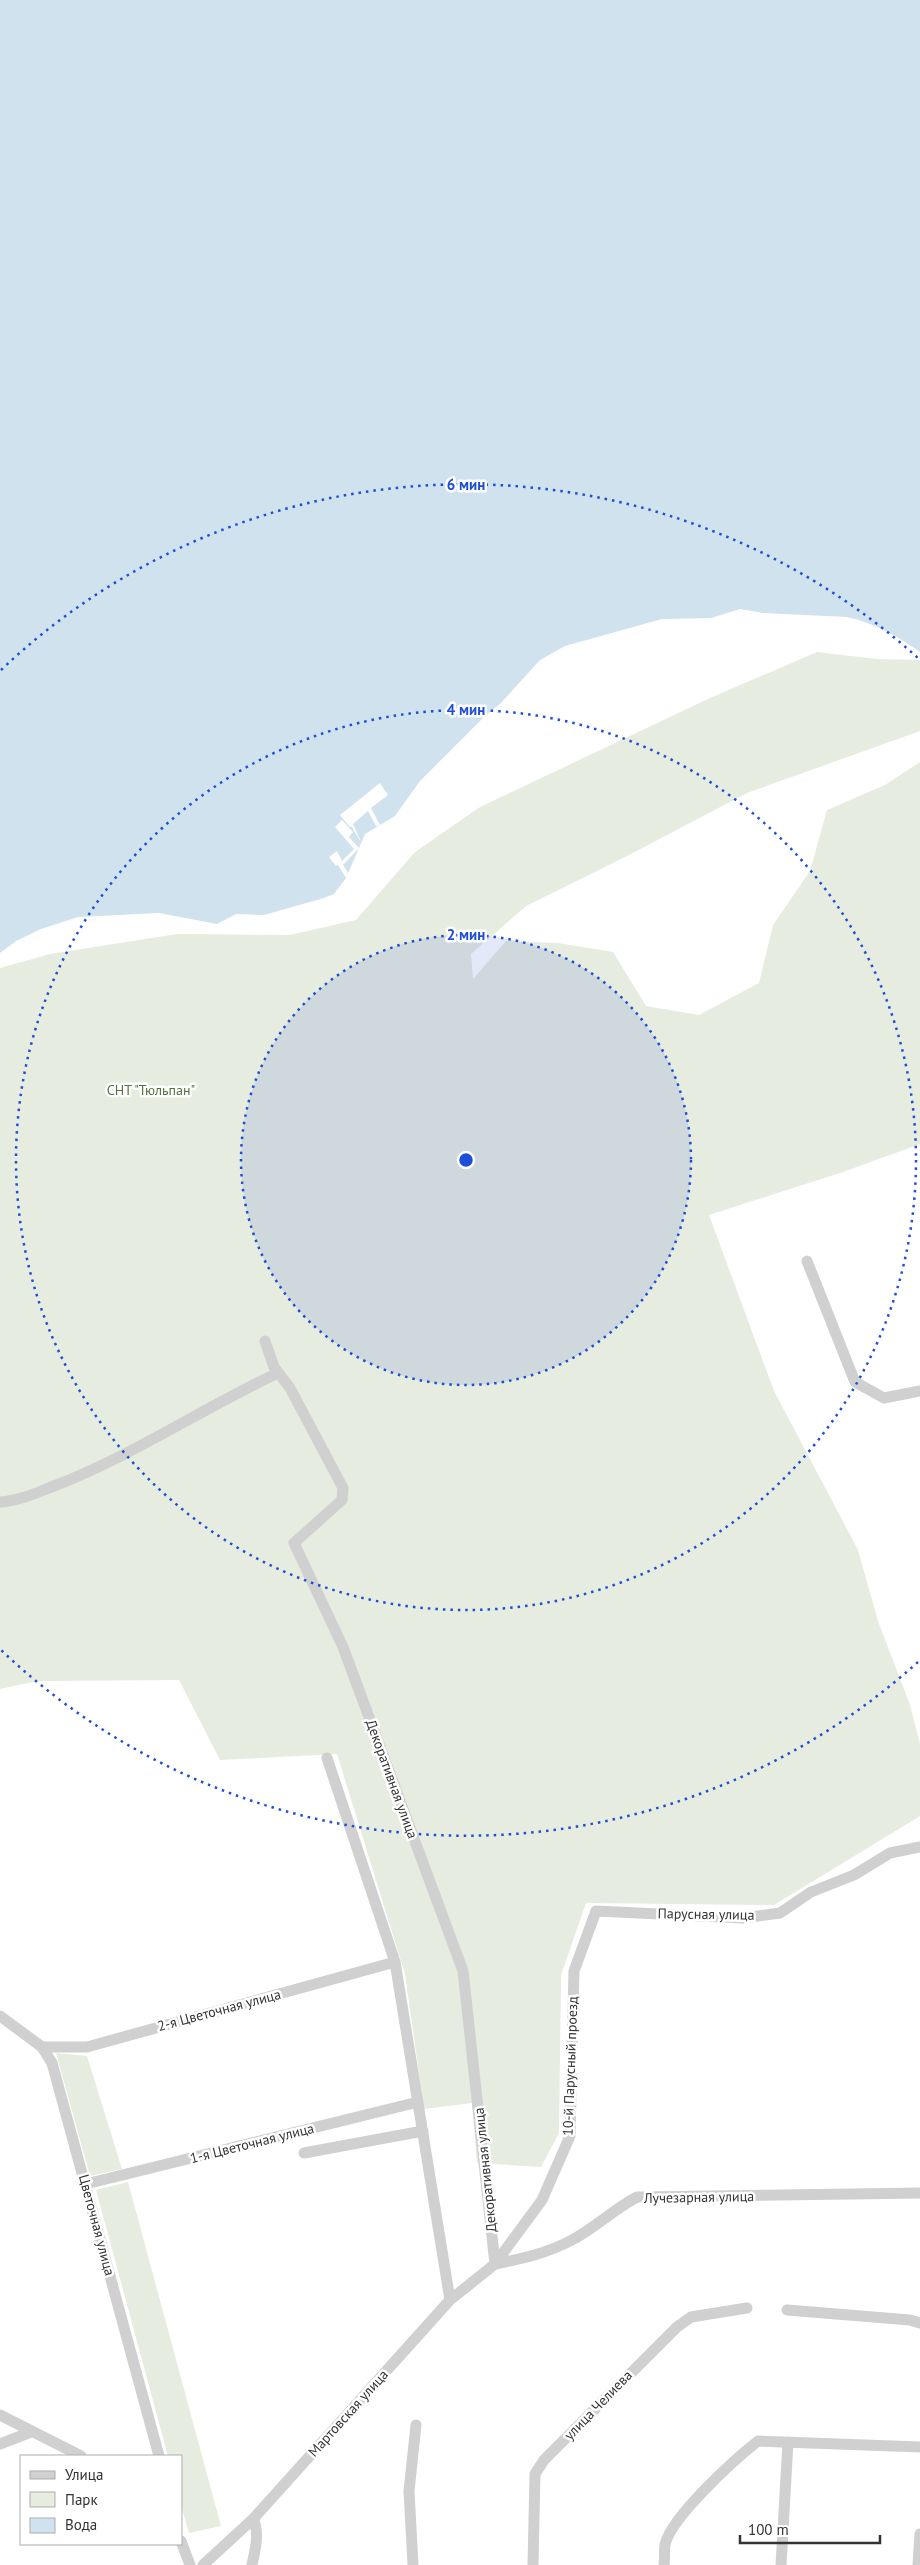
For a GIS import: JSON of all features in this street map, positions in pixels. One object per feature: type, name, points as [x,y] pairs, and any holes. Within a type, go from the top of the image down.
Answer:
[{"type":"street","points":[[807,1261],[856,1382],[884,1398],[920,1391]]},
{"type":"street","name":"Декоративная улица","points":[[265,1341],[274,1366],[290,1388],[343,1488],[342,1500],[294,1543],[343,1647],[463,1971],[495,2264]]},
{"type":"street","points":[[0,1502],[14,1501],[77,1477],[229,1396],[278,1373]]},
{"type":"street","points":[[327,1758],[395,1962],[450,2300]]},
{"type":"street","name":"Парусная улица","points":[[596,1911],[743,1918],[780,1913],[811,1892],[854,1875],[890,1853],[920,1847]]},
{"type":"street","name":"10-й Парусный проезд","points":[[495,2264],[542,2200],[570,2136],[574,1971],[596,1911]]},
{"type":"street","name":"2-я Цветочная улица","points":[[42,2047],[87,2046],[395,1962]]},
{"type":"street","name":"Цветочная улица","points":[[0,2016],[42,2047],[52,2063],[159,2455]]},
{"type":"street","name":"1-я Цветочная улица","points":[[86,2184],[418,2102]]},
{"type":"street","points":[[304,2153],[423,2131]]},
{"type":"street","name":"Лучезарная улица","points":[[495,2264],[530,2258],[573,2240],[619,2206],[637,2198],[920,2193]]},
{"type":"street","name":"Мартовская улица","points":[[203,2565],[253,2519],[450,2300],[495,2264]]},
{"type":"street","name":"улица Челиева","points":[[533,2565],[534,2480],[541,2464],[676,2327],[691,2317],[747,2308]]},
{"type":"street","points":[[788,2310],[891,2318],[920,2324]]},
{"type":"street","points":[[0,2415],[79,2455]]},
{"type":"street","points":[[413,2565],[409,2491],[416,2425]]},
{"type":"street","points":[[0,2444],[31,2432]]},
{"type":"street","points":[[664,2565],[665,2544],[680,2518],[736,2459],[758,2441],[920,2447]]},
{"type":"street","points":[[781,2565],[788,2442]]},
{"type":"street","points":[[252,2565],[256,2546],[256,2526],[253,2519]]},
{"type":"street","points":[[918,2565],[920,2534]]},
{"type":"street","points":[[182,2544],[190,2565]]},
{"type":"green space","name":"СНТ \"Тюльпан\"","points":[[817,652],[877,659],[920,660],[920,731],[747,793],[526,906],[471,954],[473,979],[506,941],[558,943],[613,952],[646,1006],[699,1015],[759,983],[773,925],[810,871],[827,810],[885,785],[920,762],[920,1144],[843,1172],[709,1215],[774,1391],[858,1550],[878,1621],[910,1705],[920,1744],[920,1816],[774,1905],[586,1903],[561,1975],[559,2133],[541,2167],[477,2163],[472,2103],[424,2109],[405,1974],[337,1754],[220,1760],[179,1680],[37,1681],[0,1689],[0,968],[50,954],[177,934],[290,935],[356,920],[415,852],[480,807],[710,698]]},
{"type":"green space","points":[[56,2053],[87,2056],[122,2169],[90,2176]]},
{"type":"green space","points":[[128,2182],[221,2526],[189,2533],[182,2508],[182,2455],[168,2455],[96,2190]]},
{"type":"water","points":[[0,0],[920,0],[920,652],[885,631],[847,617],[763,613],[740,609],[711,618],[662,619],[565,646],[540,660],[501,703],[486,715],[420,781],[395,816],[365,834],[346,878],[334,894],[264,915],[236,914],[217,924],[159,913],[78,917],[41,929],[16,941],[0,953]]},
{"type":"pier","points":[[380,783],[388,795],[371,808],[380,825],[376,826],[368,811],[353,824],[361,842],[351,826],[340,815]]},
{"type":"pier","points":[[342,820],[353,832],[349,837],[359,848],[343,865],[348,873],[346,878],[338,865],[336,866],[329,857],[337,851],[342,861],[354,849],[335,827]]}]
